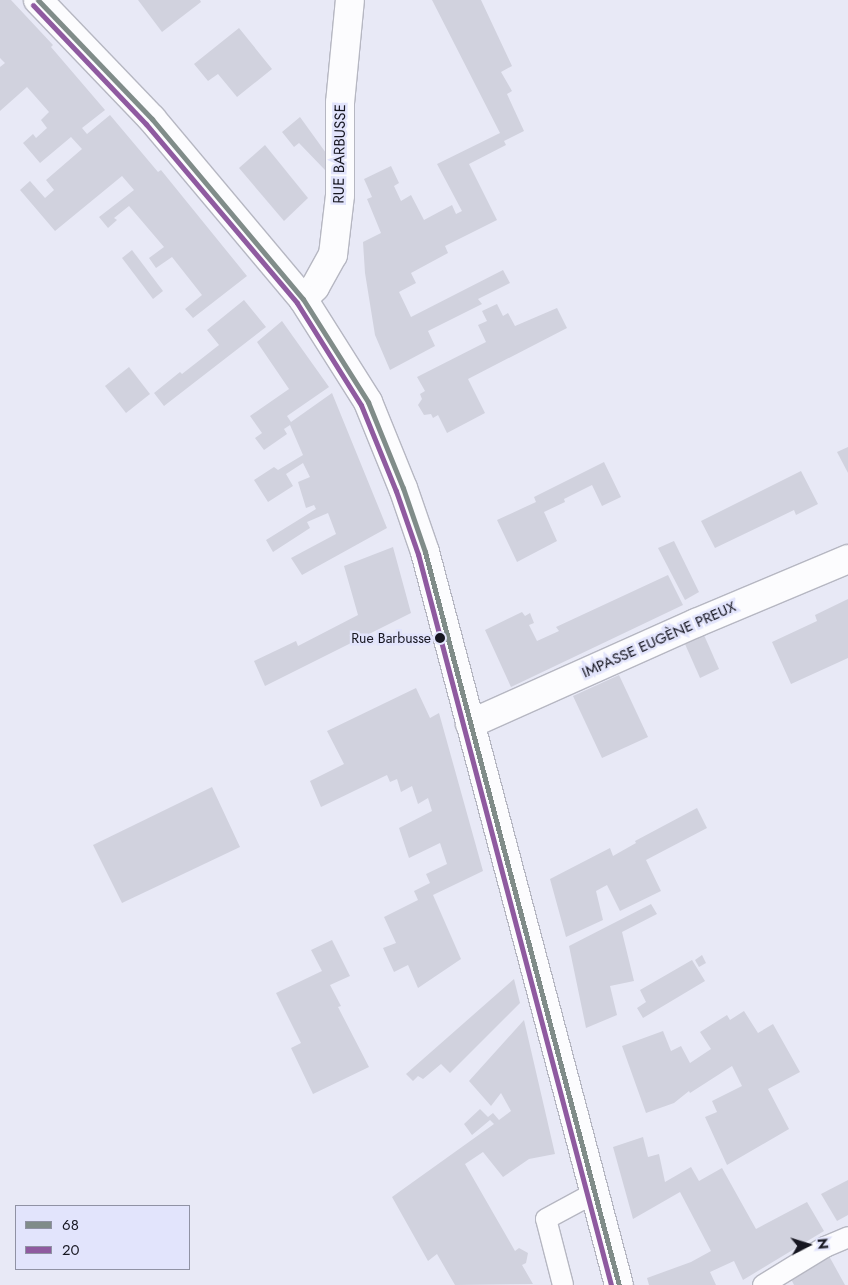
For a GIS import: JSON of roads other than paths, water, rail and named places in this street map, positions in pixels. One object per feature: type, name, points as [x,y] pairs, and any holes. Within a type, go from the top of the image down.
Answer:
[{"type":"main road","points":[[38,0],[152,119],[303,299],[368,402],[403,488],[428,562],[619,1285]]},
{"type":"main road","name":"RUE BARBUSSE","points":[[303,299],[315,287],[332,255],[340,195],[340,103],[350,0]]},
{"type":"main road","name":"IMPASSE EUGÈNE PREUX","points":[[470,724],[696,623],[848,559]]},
{"type":"lane","points":[[563,1285],[546,1219],[594,1192]]},
{"type":"lane","points":[[763,1285],[825,1247],[848,1238]]},
{"type":"place","name":"Rue Barbusse","points":[[440,638]]}]
